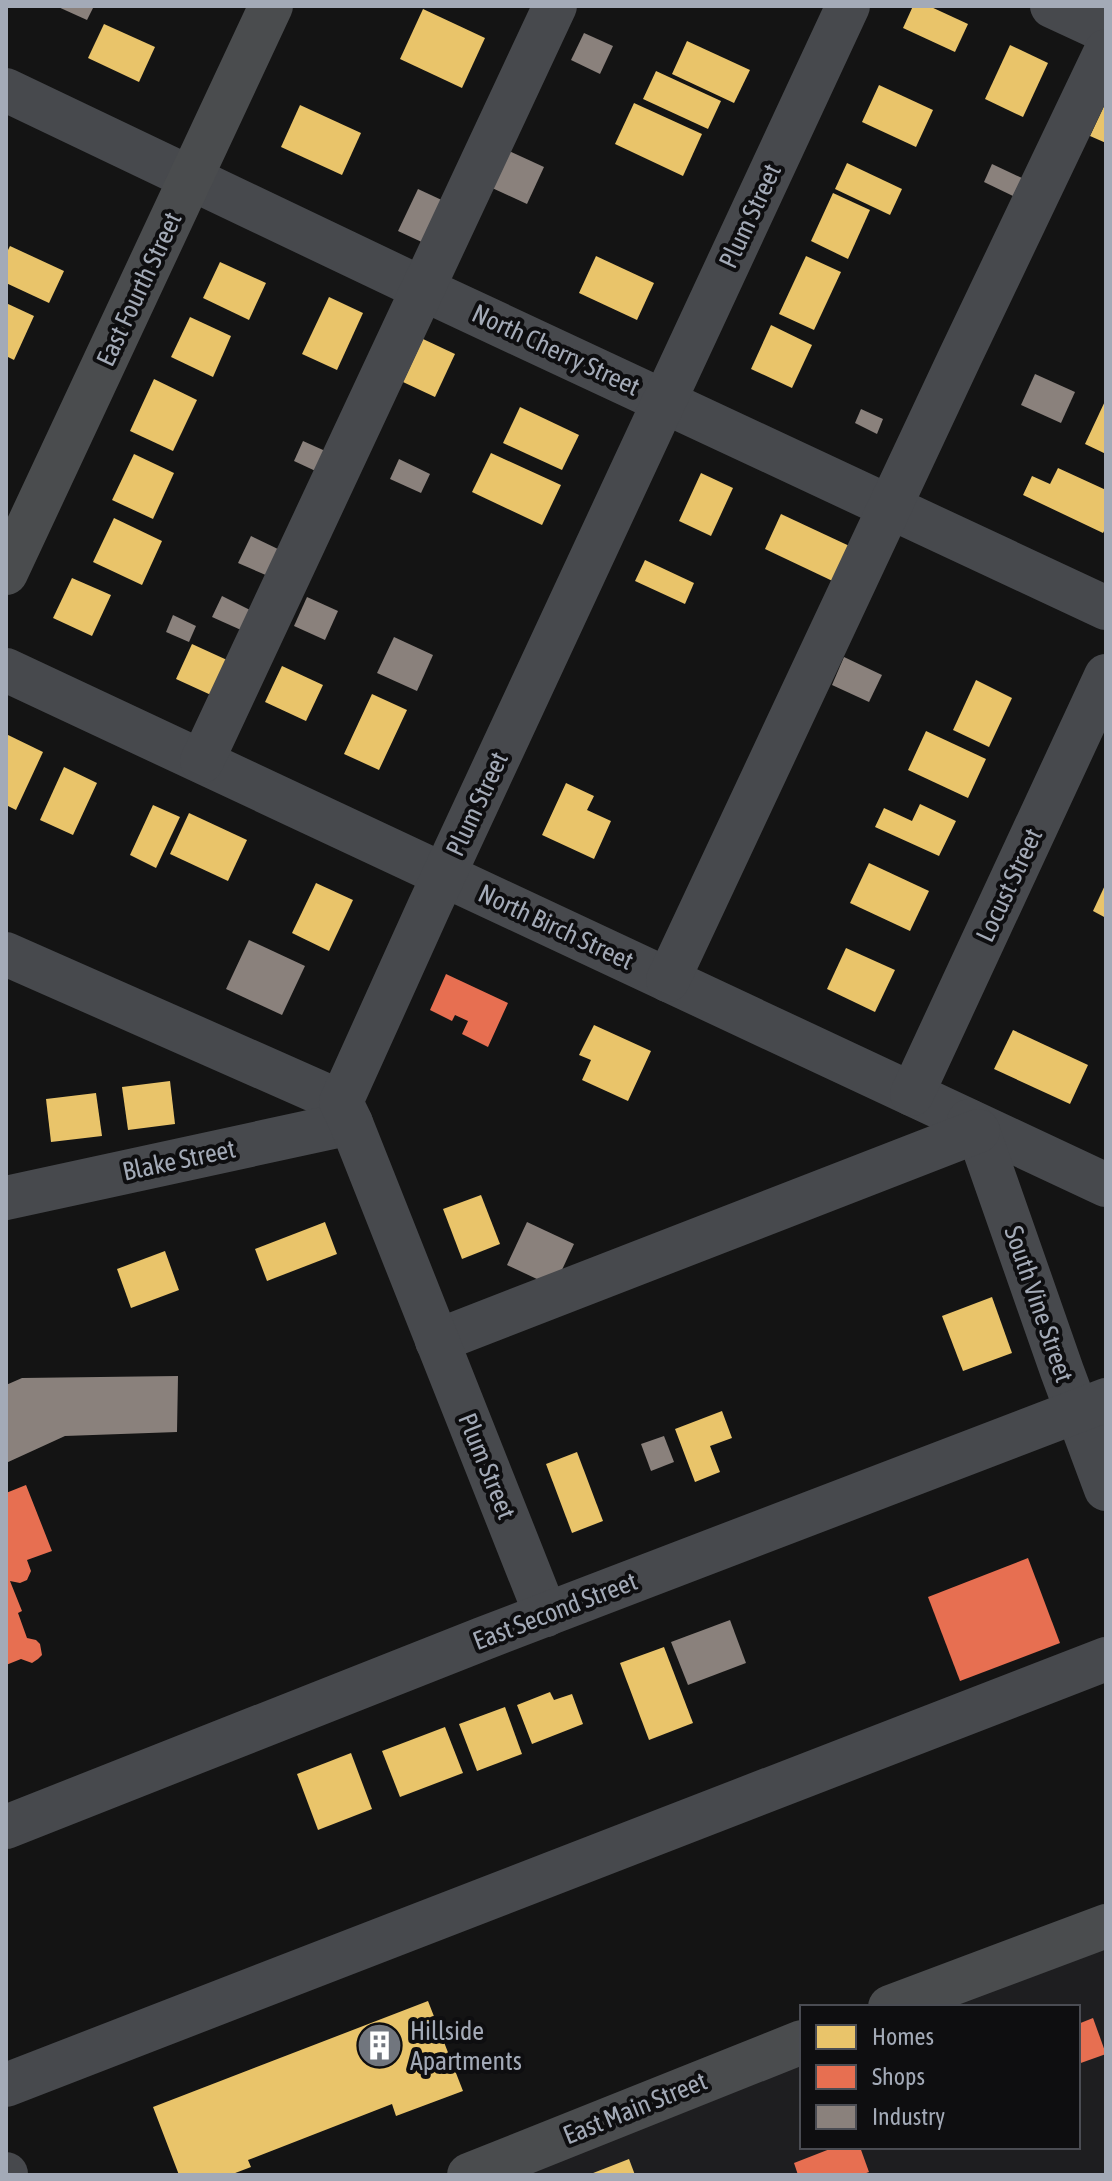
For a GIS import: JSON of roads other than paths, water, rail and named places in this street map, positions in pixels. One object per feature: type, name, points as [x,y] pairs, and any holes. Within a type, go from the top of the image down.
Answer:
[{"type":"main road","name":"East Fourth Street","points":[[6,573],[271,6]]},
{"type":"main road","points":[[895,2005],[1106,1926]]},
{"type":"main road","name":"East Main Street","points":[[469,2175],[800,2043]]},
{"type":"street","points":[[202,761],[555,6]]},
{"type":"street","name":"Plum Street","points":[[546,1615],[346,1112],[444,875],[848,6]]},
{"type":"street","points":[[1052,6],[1106,31]]},
{"type":"street","points":[[668,980],[1106,51]]},
{"type":"street","name":"North Cherry Street","points":[[6,90],[1106,608]]},
{"type":"street","name":"North Birch Street","points":[[6,670],[912,1094],[973,1126],[1106,1185]]},
{"type":"street","name":"Locust Street","points":[[912,1094],[1106,676]]},
{"type":"street","points":[[6,954],[346,1112]]},
{"type":"street","name":"Blake Street","points":[[6,1198],[346,1112]]},
{"type":"street","points":[[437,1341],[973,1126]]},
{"type":"street","name":"South Vine Street","points":[[973,1126],[1091,1406],[1106,1489]]},
{"type":"street","name":"East Second Street","points":[[6,1827],[482,1639],[1091,1406]]},
{"type":"street","points":[[6,2085],[1106,1659]]},
{"type":"place","name":"Hillside Apartments","points":[[379,2046]]}]
